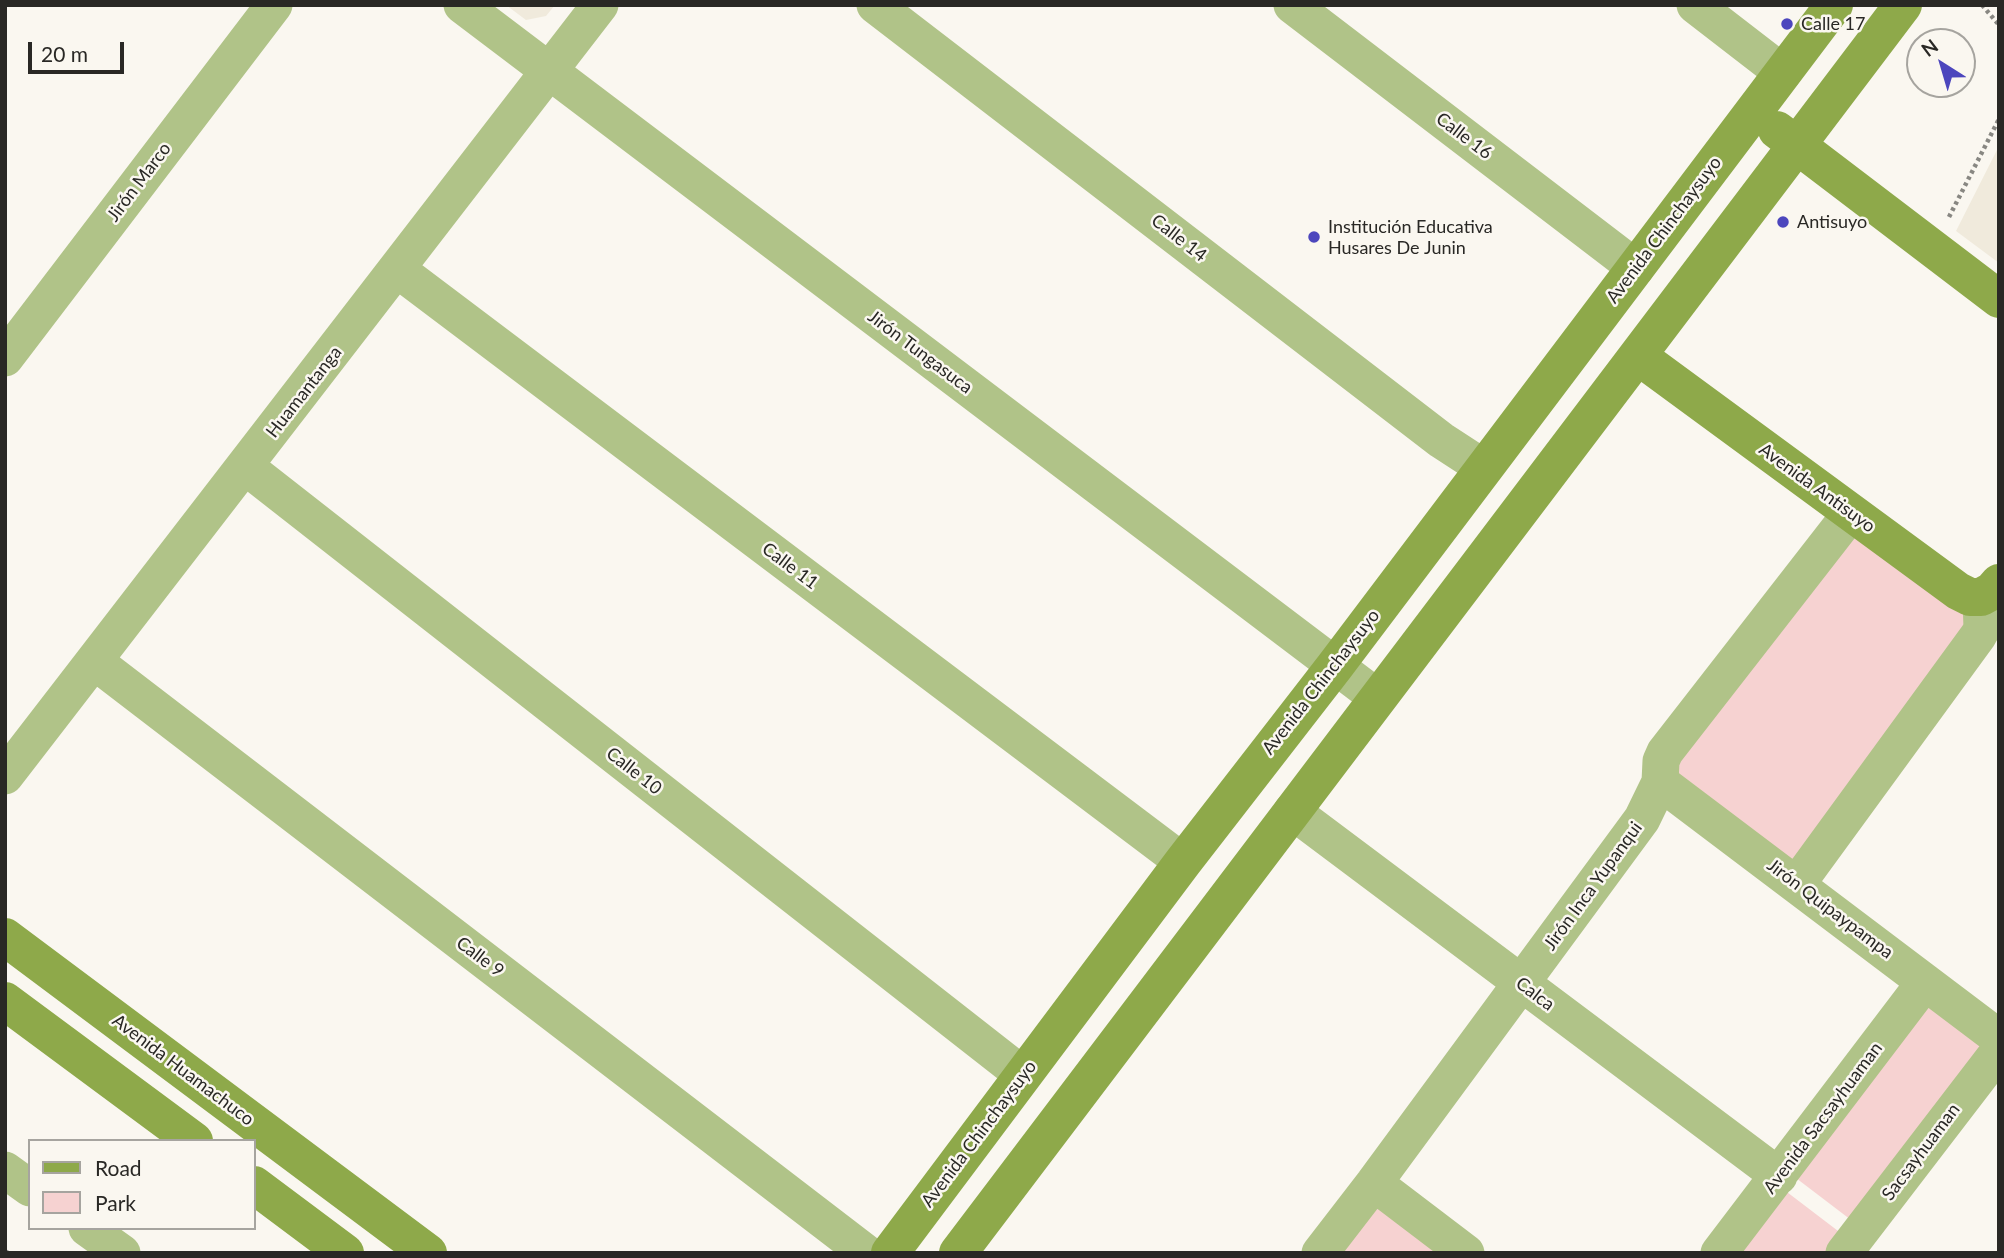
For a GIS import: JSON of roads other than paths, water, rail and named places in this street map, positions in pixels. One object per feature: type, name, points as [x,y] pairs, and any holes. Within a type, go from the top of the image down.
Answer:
[{"type":"main road","points":[[1835,5],[1754,112],[1999,299]]},
{"type":"main road","points":[[958,1253],[1903,5]]},
{"type":"main road","name":"Avenida Chinchaysuyo","points":[[890,1253],[1183,862],[1335,666],[1754,112]]},
{"type":"main road","name":"Avenida Antisuyo","points":[[1637,356],[1958,591],[1970,597],[1990,590]]},
{"type":"main road","name":"Avenida Huamachuco","points":[[5,937],[428,1253]]},
{"type":"main road","points":[[5,1000],[191,1139]]},
{"type":"main road","points":[[256,1187],[325,1247]]},
{"type":"street","name":"Jirón Marco","points":[[5,358],[274,5]]},
{"type":"street","name":"Jirón Tungasuca","points":[[462,5],[1378,698]]},
{"type":"street","name":"Huamantanga","points":[[5,776],[600,5]]},
{"type":"street","name":"Calle 14","points":[[875,5],[1441,440],[1484,468]]},
{"type":"street","name":"Calle 16","points":[[1292,5],[1636,268]]},
{"type":"street","points":[[1695,5],[1783,72]]},
{"type":"street","name":"Calle 11","points":[[398,270],[1183,862]]},
{"type":"street","name":"Calle 10","points":[[246,467],[1023,1075]]},
{"type":"street","name":"Jirón Inca Yupanqui","points":[[1320,1253],[1642,819],[1660,782],[1661,761],[1665,752],[1852,513]]},
{"type":"street","points":[[1797,884],[1978,636],[1982,629],[1990,590]]},
{"type":"street","name":"Calle 9","points":[[94,661],[866,1253]]},
{"type":"street","name":"Jirón Quipaypampa","points":[[1660,782],[1999,1038]]},
{"type":"street","name":"Calca","points":[[1292,811],[1779,1176]]},
{"type":"street","name":"Avenida Sacsayhuaman","points":[[1719,1253],[1925,982]]},
{"type":"street","name":"Sacsayhuaman","points":[[1844,1253],[1999,1051]]},
{"type":"street","points":[[5,1170],[28,1187]]},
{"type":"street","points":[[1374,1183],[1466,1253]]},
{"type":"street","points":[[90,1230],[122,1253]]},
{"type":"place","name":"Calle 17","points":[[1787,24]]},
{"type":"place","name":"Antisuyo","points":[[1783,222]]},
{"type":"place","name":"Institución Educativa Husares De Junin","points":[[1314,237]]}]
